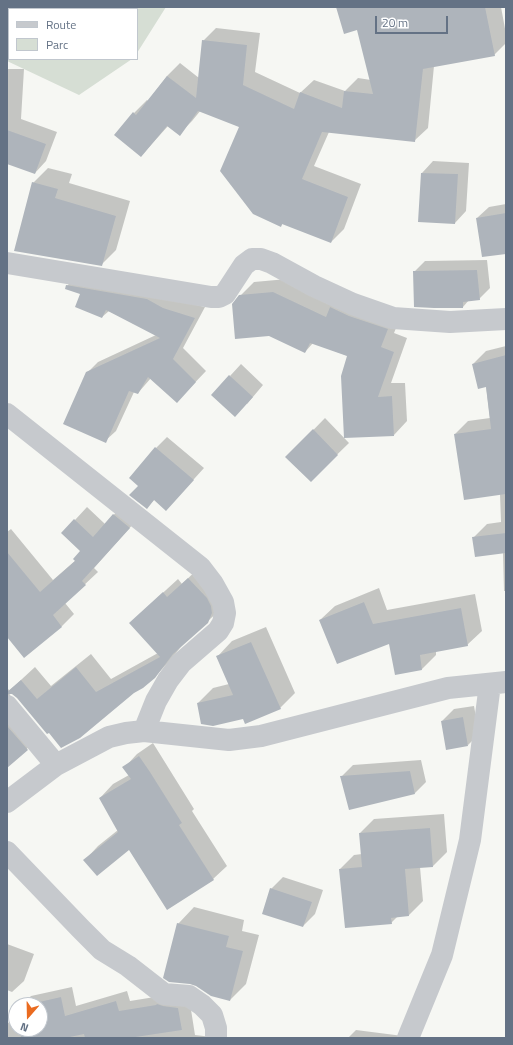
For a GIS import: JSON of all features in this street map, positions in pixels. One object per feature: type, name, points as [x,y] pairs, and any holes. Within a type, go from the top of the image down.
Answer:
[{"type":"street","points":[[7,263],[211,297],[219,297],[225,294],[244,265],[252,259],[261,259],[272,263],[314,286],[346,301],[393,318],[450,322],[506,319]]},
{"type":"street","points":[[7,414],[200,567],[213,584],[223,602],[225,614],[218,631],[181,663],[168,680],[156,701],[144,731]]},
{"type":"street","points":[[7,802],[56,765],[109,737],[144,731],[229,740],[261,736],[448,688],[498,683],[470,840],[442,955],[408,1038]]},
{"type":"street","points":[[7,706],[56,765]]},
{"type":"street","points":[[7,852],[102,950],[128,966],[164,994],[189,996],[202,1005],[212,1015],[216,1028],[216,1038]]},
{"type":"green space","points":[[7,7],[166,7],[138,51],[138,8],[8,8],[8,60],[131,60],[79,95],[7,61]]},
{"type":"building","points":[[336,7],[485,7],[495,56],[423,69],[415,142],[322,132],[302,179],[348,197],[331,243],[282,224],[281,227],[253,214],[220,171],[239,127],[198,111],[180,136],[167,126],[141,157],[114,135],[133,112],[136,115],[167,76],[196,98],[202,40],[247,45],[243,85],[294,109],[300,92],[342,108],[344,91],[373,94],[357,30],[344,34]]},
{"type":"building","points":[[7,130],[46,144],[35,174],[7,164]]},
{"type":"building","points":[[421,173],[458,174],[455,224],[418,222]]},
{"type":"building","points":[[32,182],[58,189],[55,198],[116,216],[102,266],[14,251]]},
{"type":"building","points":[[506,213],[506,254],[482,257],[476,218]]},
{"type":"building","points":[[477,270],[480,300],[463,302],[463,308],[414,307],[413,271]]},
{"type":"building","points":[[66,285],[147,299],[163,308],[195,318],[173,359],[196,382],[177,403],[148,377],[138,394],[129,391],[106,443],[63,424],[86,372],[160,338],[106,310],[102,318],[75,307],[80,294],[65,289]]},
{"type":"building","points":[[273,292],[326,317],[330,307],[349,316],[388,329],[381,347],[394,352],[378,397],[392,396],[394,436],[344,438],[341,376],[347,356],[310,343],[305,353],[269,336],[235,339],[232,304],[239,295]]},
{"type":"building","points":[[506,355],[506,494],[464,500],[454,434],[491,429],[486,387],[478,389],[472,364]]},
{"type":"building","points":[[229,375],[253,397],[235,417],[211,395]]},
{"type":"building","points":[[313,429],[338,455],[311,482],[285,457]]},
{"type":"building","points":[[155,447],[194,480],[166,511],[154,500],[147,509],[129,495],[138,486],[129,478]]},
{"type":"building","points":[[113,514],[130,528],[82,581],[86,585],[53,615],[62,627],[24,658],[7,637],[7,552],[40,592],[75,561],[73,559],[80,551],[61,533],[74,519],[93,537]]},
{"type":"building","points":[[506,533],[506,553],[475,557],[472,537]]},
{"type":"building","points":[[188,578],[207,598],[211,606],[212,613],[208,623],[173,654],[155,678],[134,693],[80,738],[61,748],[49,733],[47,734],[17,698],[12,694],[7,694],[7,692],[21,680],[37,699],[76,667],[96,692],[160,657],[129,623],[163,592],[167,597]]},
{"type":"building","points":[[364,602],[373,624],[461,608],[468,646],[420,655],[422,670],[395,675],[389,644],[337,664],[319,620]]},
{"type":"building","points":[[251,642],[281,709],[245,724],[243,719],[213,726],[201,724],[197,703],[233,695],[216,656]]},
{"type":"building","points":[[463,717],[468,746],[446,750],[441,721]]},
{"type":"building","points":[[7,726],[28,750],[7,768]]},
{"type":"building","points":[[139,756],[182,823],[179,825],[214,880],[167,910],[129,850],[97,876],[83,860],[118,832],[99,798],[131,779],[122,767]]},
{"type":"building","points":[[410,771],[415,794],[349,810],[340,776]]},
{"type":"building","points":[[430,828],[433,867],[405,869],[409,916],[391,918],[392,924],[345,928],[339,869],[362,867],[359,833]]},
{"type":"building","points":[[270,888],[312,902],[303,927],[262,914]]},
{"type":"building","points":[[177,923],[229,936],[226,947],[243,951],[230,1001],[211,996],[196,986],[169,982],[163,978]]},
{"type":"building","points":[[61,997],[65,1016],[116,1001],[119,1011],[157,1004],[178,1008],[182,1030],[129,1038],[85,1038],[84,1034],[65,1038],[21,1038],[48,1037],[48,1000]]}]
